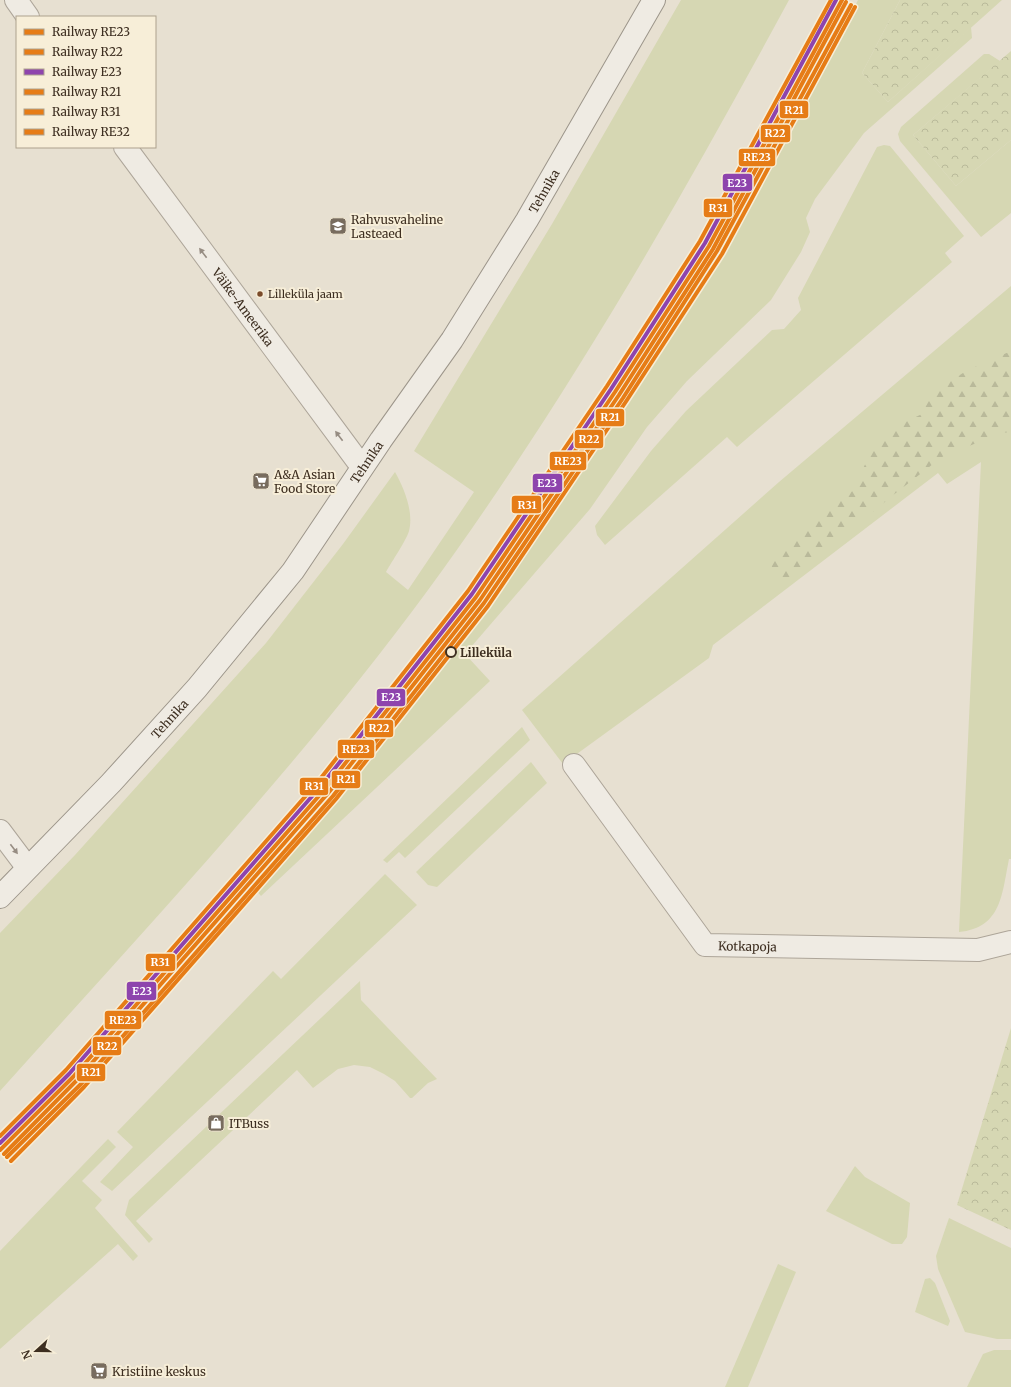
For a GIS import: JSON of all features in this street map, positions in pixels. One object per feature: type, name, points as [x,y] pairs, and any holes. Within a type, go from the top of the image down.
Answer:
[{"type":"main road","points":[[16,0],[27,16]]},
{"type":"main road","name":"Tehnika","points":[[0,896],[111,783],[197,688],[293,571],[362,467],[452,340],[527,220],[654,0]]},
{"type":"main road","name":"Väike-Ameerika","points":[[126,148],[362,467]]},
{"type":"main road","name":"Kotkapoja","points":[[574,765],[705,945],[978,950],[1011,942]]},
{"type":"main road","points":[[0,831],[27,867]]},
{"type":"green space","points":[[681,0],[789,0],[662,227],[573,375],[478,520],[428,590],[327,720],[274,783],[165,908],[0,1091],[0,933],[75,855],[266,643],[343,544],[395,472],[402,485],[407,500],[410,524],[405,540],[386,572],[408,590],[474,492],[414,451],[552,224]]},
{"type":"green space","points":[[858,0],[900,0],[862,73],[888,102],[971,27],[972,38],[864,133],[815,199],[806,218],[810,232],[801,252],[771,300],[687,381],[647,427],[590,509],[465,654],[490,681],[261,896],[255,889],[390,726],[482,608],[623,408],[762,186]]},
{"type":"green space","points":[[900,0],[1002,0],[888,102],[862,73]]},
{"type":"green space","points":[[1011,51],[1011,140],[956,186],[913,135]]},
{"type":"green space","points":[[984,54],[989,54],[1000,61],[913,135],[956,186],[1011,140],[1011,213],[981,237],[900,141],[898,134],[901,127]]},
{"type":"green space","points":[[884,145],[890,146],[964,236],[945,253],[952,262],[737,447],[727,437],[605,545],[597,535],[595,526],[651,451],[686,411],[772,330],[784,329],[801,310],[798,298],[877,147]]},
{"type":"green space","points":[[1011,286],[1011,859],[1009,859],[998,907],[992,916],[984,924],[973,929],[959,932],[981,462],[947,484],[938,473],[713,645],[709,658],[563,764],[522,710],[779,482]]},
{"type":"green space","points":[[1011,351],[1011,432],[1001,433],[942,457],[797,574],[781,583],[771,565],[781,549],[801,528],[829,510],[852,491],[880,434],[922,414],[931,394],[966,371]]},
{"type":"green space","points":[[522,727],[530,740],[405,858],[399,852],[387,863],[383,860]]},
{"type":"green space","points":[[531,762],[547,783],[437,887],[428,885],[416,872]]},
{"type":"green space","points":[[385,874],[417,905],[112,1191],[100,1182],[133,1147],[117,1132],[273,971],[281,979]]},
{"type":"green space","points":[[360,981],[361,1000],[437,1079],[428,1083],[412,1098],[410,1098],[395,1081],[370,1067],[354,1065],[338,1069],[313,1088],[297,1070],[136,1221],[153,1239],[149,1243],[125,1215],[129,1200]]},
{"type":"green space","points":[[1011,1028],[1011,1230],[957,1205]]},
{"type":"green space","points":[[108,1139],[116,1147],[82,1181],[102,1200],[95,1208],[138,1256],[133,1261],[118,1244],[0,1349],[0,1251]]},
{"type":"green space","points":[[855,1166],[865,1177],[910,1203],[907,1237],[902,1244],[892,1244],[826,1211]]},
{"type":"green space","points":[[949,1218],[1011,1248],[1011,1339],[997,1339],[965,1332],[938,1269],[936,1256]]},
{"type":"green space","points":[[778,1264],[796,1272],[748,1387],[725,1387]]},
{"type":"green space","points":[[930,1278],[935,1283],[950,1321],[948,1326],[915,1312],[925,1279]]},
{"type":"green space","points":[[994,1350],[1011,1350],[1011,1387],[967,1387],[983,1354]]},
{"type":"rail line","name":"R31","points":[[0,1136],[66,1070],[317,783],[468,591],[607,386],[700,241],[831,0]]},
{"type":"rail line","name":"E23","points":[[0,1143],[69,1074],[321,786],[472,594],[611,389],[705,243],[836,0]]},
{"type":"rail line","name":"RE23","points":[[0,1150],[73,1077],[325,789],[476,597],[615,392],[709,246],[842,0]]},
{"type":"rail line","name":"R22","points":[[4,1154],[77,1080],[329,792],[480,600],[619,395],[713,249],[846,2]]},
{"type":"rail line","name":"R21","points":[[7,1157],[81,1084],[333,796],[484,603],[623,398],[717,251],[851,5]]},
{"type":"rail line","name":"RE32","points":[[11,1161],[84,1087],[336,799],[488,606],[627,400],[722,254],[855,7]]},
{"type":"place","name":"Rahvusvaheline Lasteaed","points":[[338,226]]},
{"type":"place","name":"Lilleküla jaam","points":[[260,294]]},
{"type":"place","name":"A&A Asian Food Store","points":[[261,481]]},
{"type":"place","name":"Lilleküla","points":[[451,652]]},
{"type":"place","name":"ITBuss","points":[[216,1123]]},
{"type":"place","name":"Kristiine keskus","points":[[99,1371]]}]
